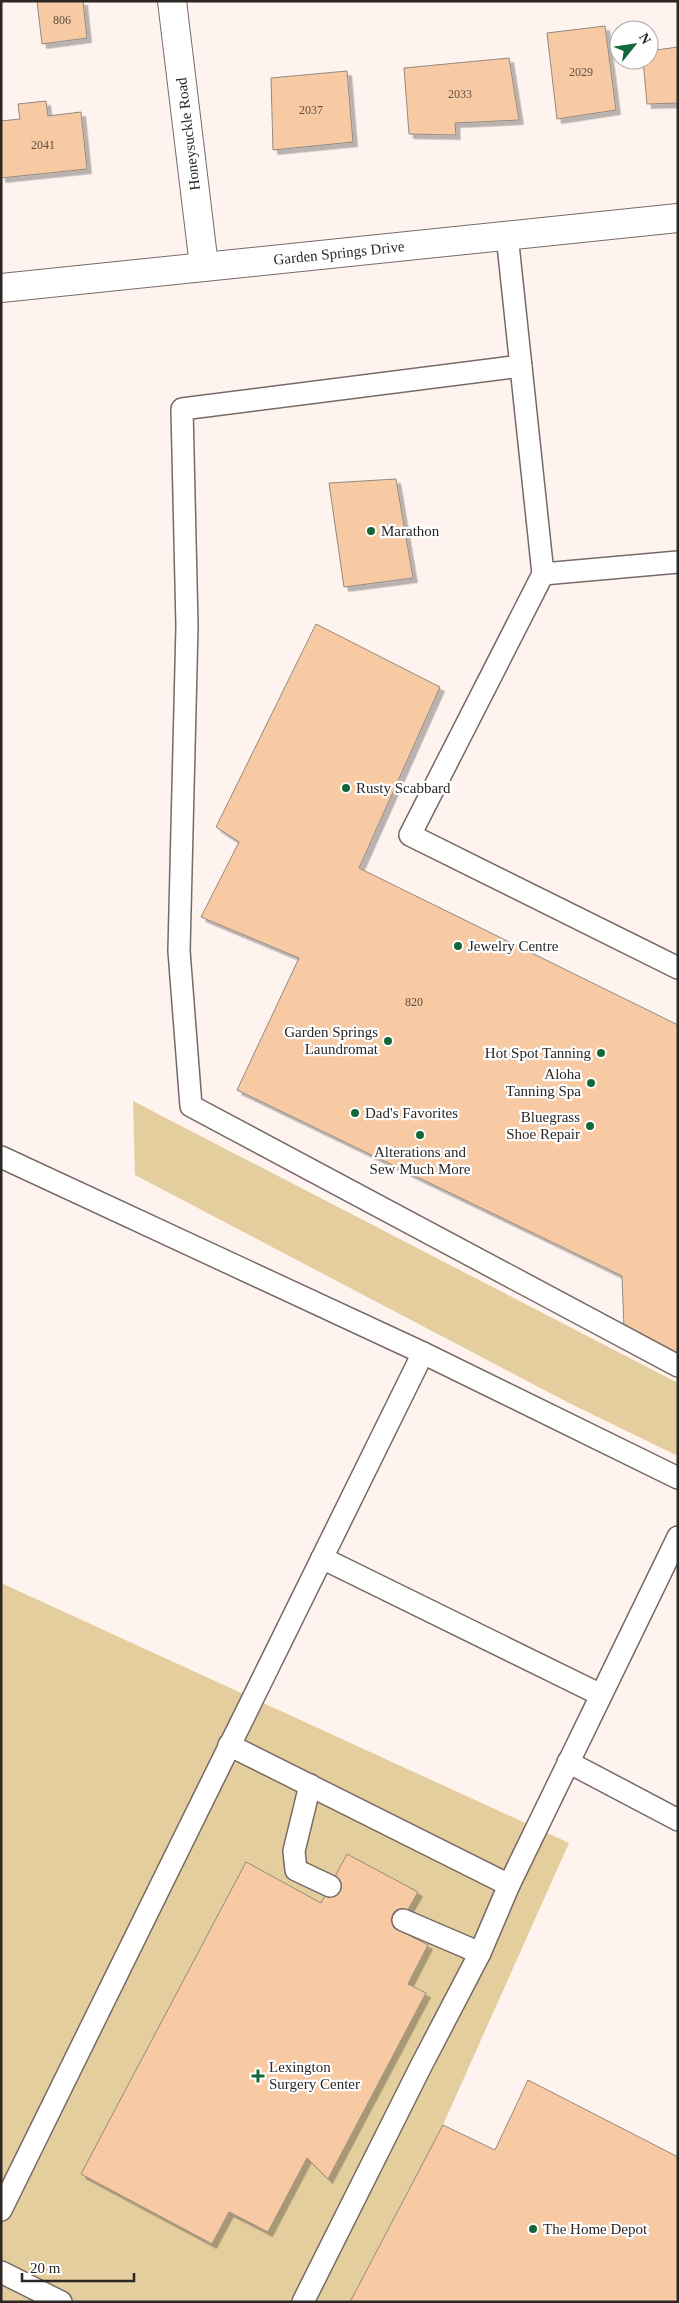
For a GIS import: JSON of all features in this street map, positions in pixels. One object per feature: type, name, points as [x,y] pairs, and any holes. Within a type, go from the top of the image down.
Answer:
[{"type":"street","name":"Honeysuckle Road","points":[[172,1],[204,266]]},
{"type":"street","name":"Garden Springs Drive","points":[[1,288],[678,218]]},
{"type":"lane","points":[[507,236],[543,574],[410,835],[678,968]]},
{"type":"lane","points":[[521,366],[182,409],[187,626],[179,951],[191,1106],[678,1366]]},
{"type":"lane","points":[[543,574],[678,562]]},
{"type":"lane","points":[[1,1157],[423,1354],[678,1478]]},
{"type":"lane","points":[[1,2210],[423,1354]]},
{"type":"lane","points":[[303,2302],[421,2066],[480,1953],[509,1885],[678,1537]]},
{"type":"lane","points":[[322,1558],[601,1695]]},
{"type":"lane","points":[[229,1745],[509,1885]]},
{"type":"lane","points":[[568,1762],[678,1820]]},
{"type":"lane","points":[[310,1785],[294,1851],[296,1870],[330,1886]]},
{"type":"lane","points":[[403,1920],[480,1953]]},
{"type":"lane","points":[[1,2272],[61,2302]]},
{"type":"shaded area","points":[[133,1101],[678,1383],[678,1456],[569,1403],[135,1175]]},
{"type":"shaded area","points":[[1,1583],[569,1843],[443,2125],[350,2302],[1,2302]]},
{"type":"building","points":[[37,1],[83,1],[87,38],[42,44]]},
{"type":"building","points":[[605,26],[609,70],[611,70],[616,110],[557,119],[547,33]]},
{"type":"building","points":[[678,47],[678,103],[647,104],[644,70],[659,70],[659,50]]},
{"type":"building","points":[[509,58],[519,120],[455,123],[456,135],[409,134],[404,68]]},
{"type":"building","points":[[347,71],[353,142],[273,150],[271,78]]},
{"type":"building","points":[[46,101],[48,116],[81,112],[87,169],[1,178],[1,121],[20,119],[18,104]]},
{"type":"building","name":"Marathon","points":[[396,479],[413,578],[344,587],[329,483]]},
{"type":"building","points":[[316,624],[440,687],[359,868],[678,1025],[678,1354],[624,1328],[622,1276],[237,1090],[299,958],[201,917],[239,842],[216,827]]},
{"type":"building","name":"Lexington Surgery Center","points":[[347,1854],[418,1892],[397,1929],[428,1945],[408,1984],[426,1993],[328,2179],[307,2158],[268,2232],[229,2212],[212,2244],[81,2174],[246,1862],[321,1903]]},
{"type":"building","name":"The Home Depot","points":[[528,2080],[678,2157],[678,2302],[350,2302],[443,2125],[495,2150]]},
{"type":"place","name":"Marathon","points":[[371,531]]},
{"type":"place","name":"Rusty Scabbard","points":[[346,788]]},
{"type":"place","name":"Jewelry Centre","points":[[458,946]]},
{"type":"place","name":"Garden Springs Laundromat","points":[[388,1041]]},
{"type":"place","name":"Hot Spot Tanning","points":[[601,1053]]},
{"type":"place","name":"Aloha Tanning Spa","points":[[591,1083]]},
{"type":"place","name":"Dad's Favorites","points":[[355,1113]]},
{"type":"place","name":"Bluegrass Shoe Repair","points":[[590,1126]]},
{"type":"place","name":"Alterations and Sew Much More","points":[[420,1135]]},
{"type":"place","name":"Lexington Surgery Center","points":[[258,2076]]},
{"type":"place","name":"The Home Depot","points":[[533,2229]]}]
